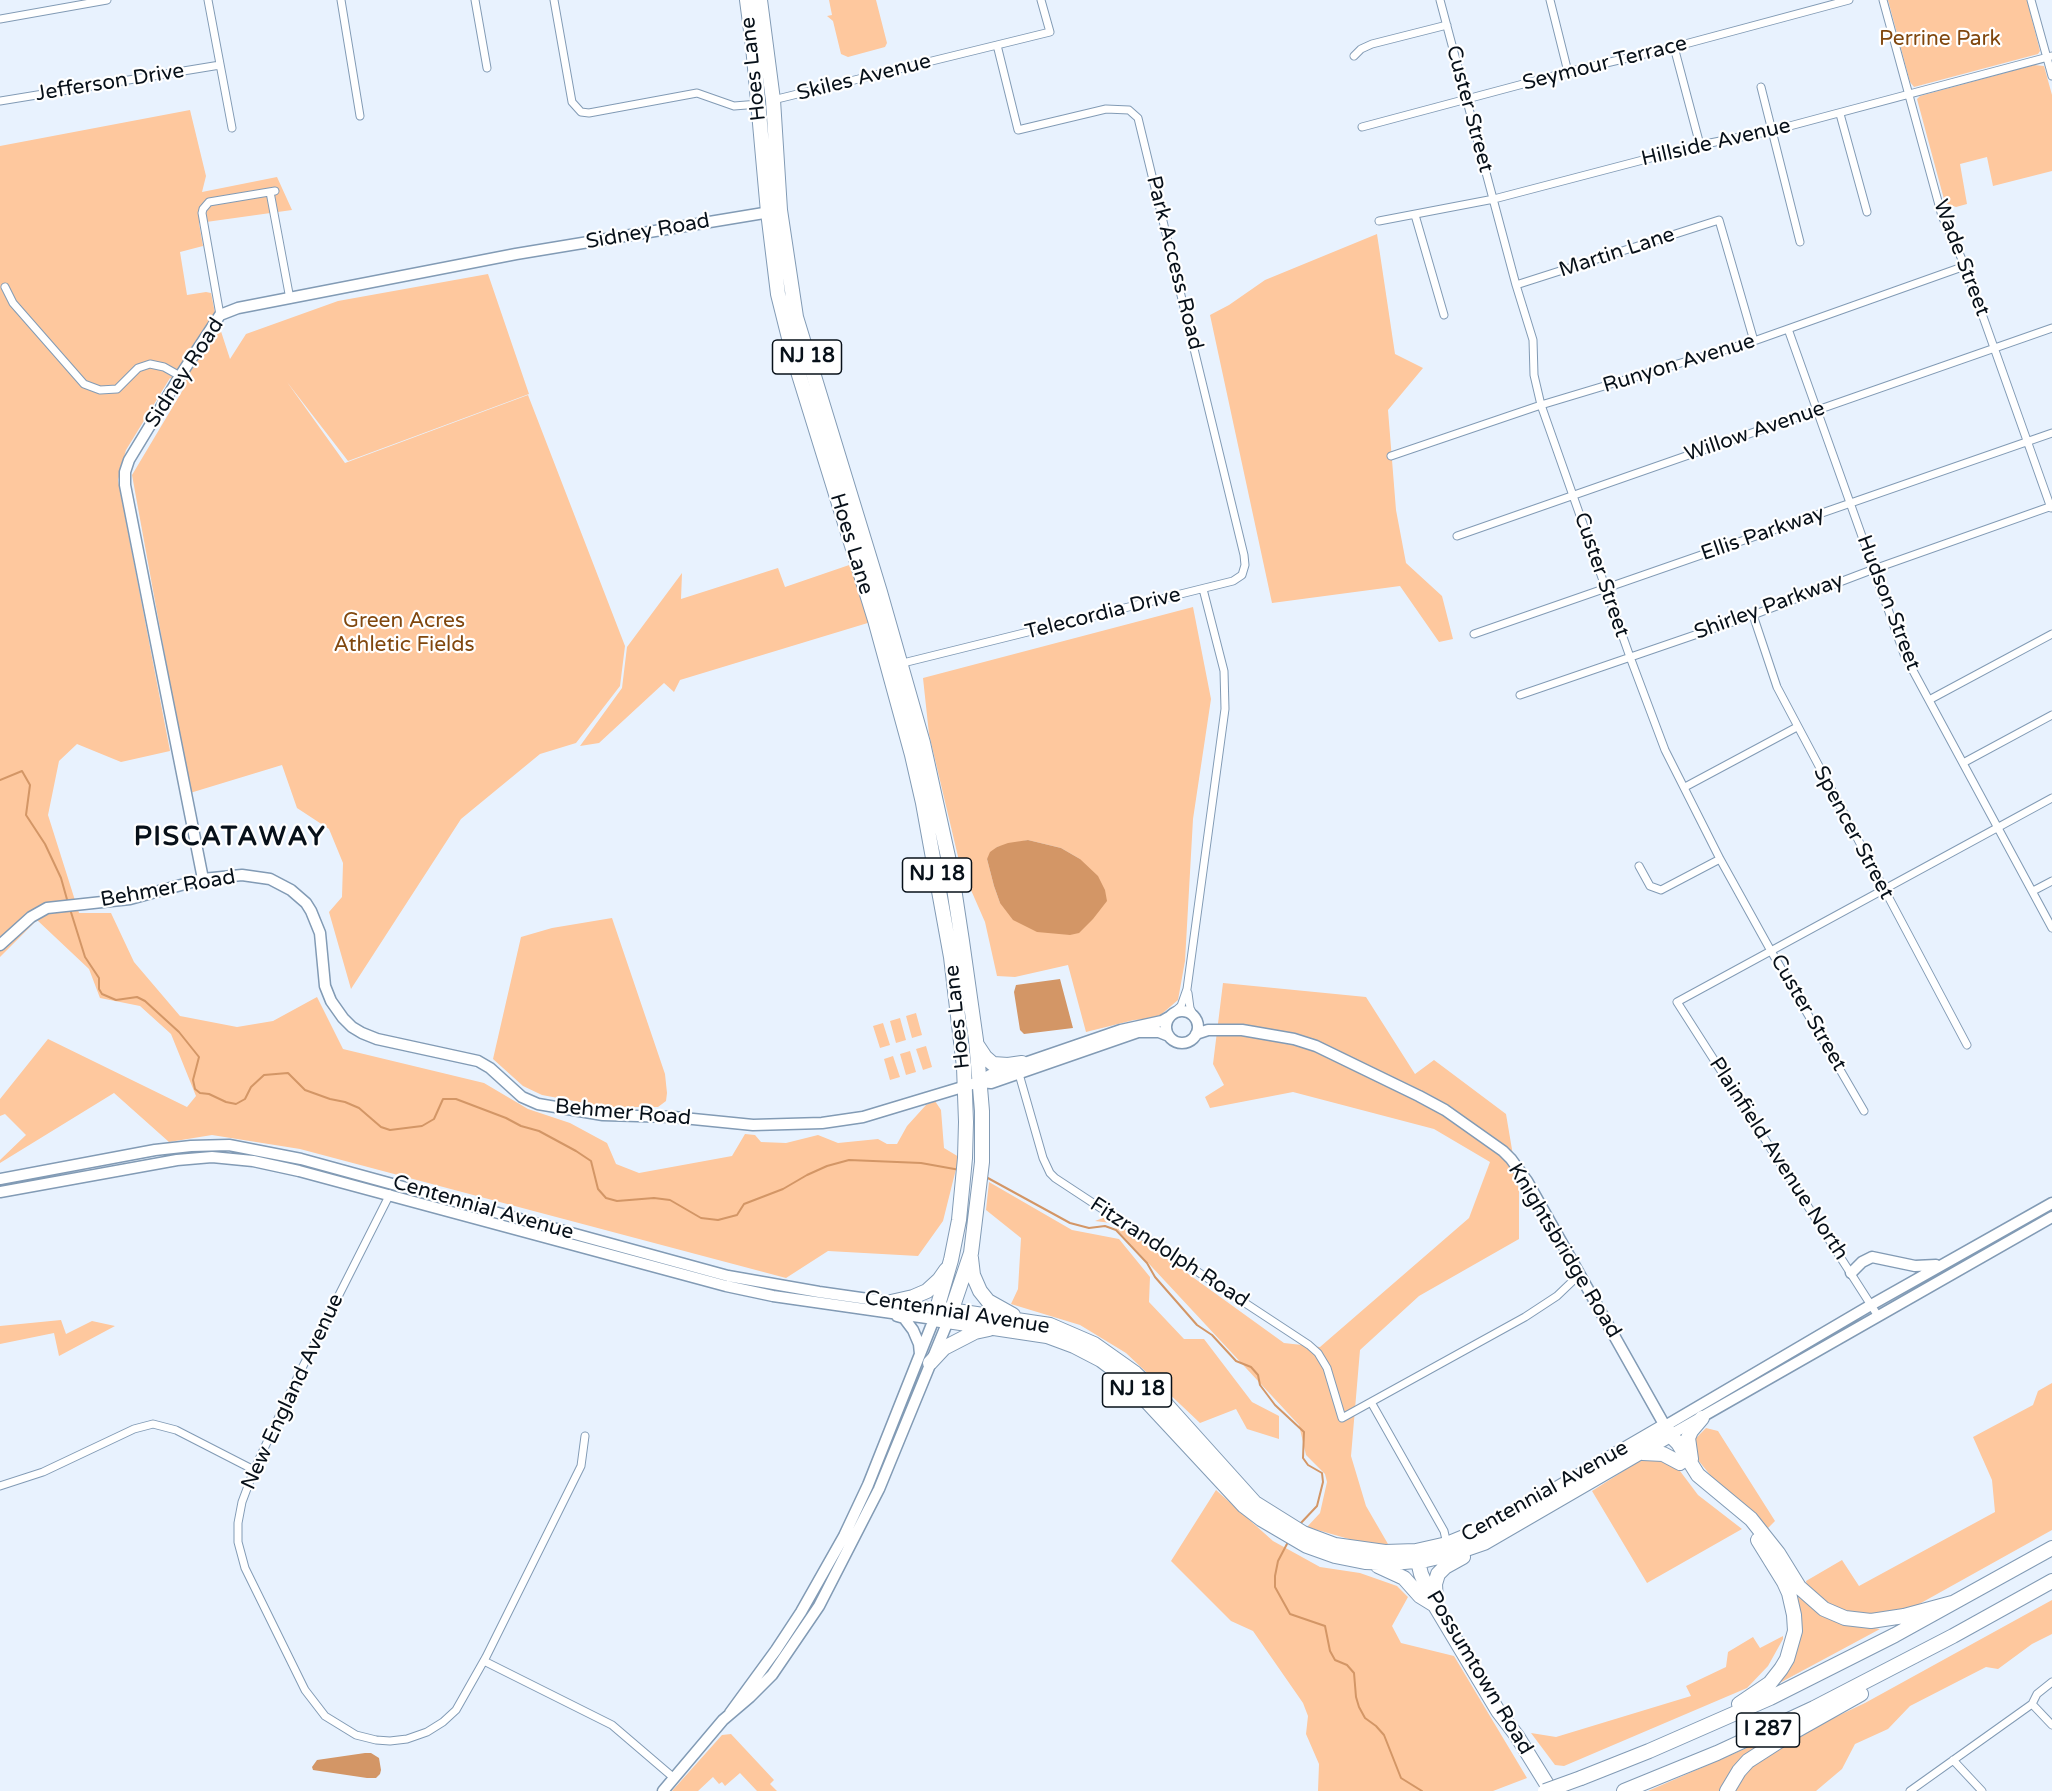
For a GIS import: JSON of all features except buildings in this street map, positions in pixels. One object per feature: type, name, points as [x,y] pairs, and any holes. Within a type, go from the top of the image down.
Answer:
[{"type":"highway","name":"Hoes Lane","points":[[747,0],[758,104],[774,211],[796,317],[895,665],[923,743],[952,875],[976,1040],[972,1084]]},
{"type":"highway","name":"Hoes Lane","points":[[760,0],[773,100],[774,211]]},
{"type":"highway","name":"Hoes Lane","points":[[895,665],[948,933],[972,1084]]},
{"type":"highway","points":[[976,1040],[982,1054],[993,1064],[1020,1068]]},
{"type":"highway","name":"NJ 18","points":[[943,1315],[959,1220],[972,1084]]},
{"type":"highway","name":"NJ 18","points":[[972,1084],[982,1111],[982,1162],[971,1253],[975,1281],[988,1301],[1026,1321]]},
{"type":"highway","points":[[943,1315],[971,1253]]},
{"type":"highway","points":[[890,1307],[927,1291],[939,1280],[951,1260]]},
{"type":"highway","name":"Centennial Avenue","points":[[943,1315],[1050,1325],[1073,1334],[1114,1357],[1156,1394],[1255,1503],[1288,1530]]},
{"type":"highway","name":"Centennial Avenue","points":[[943,1315],[1047,1336],[1074,1346],[1101,1360],[1125,1378],[1244,1506],[1335,1556],[1365,1562],[1452,1554],[1484,1543],[1640,1453],[1667,1431]]},
{"type":"highway","points":[[925,1359],[975,1332],[995,1327]]},
{"type":"highway","points":[[1702,1418],[1688,1438],[1686,1465],[1697,1486],[1743,1523],[1757,1539],[1784,1582],[1792,1602],[1795,1630],[1792,1645],[1781,1669],[1770,1683],[1759,1692],[1720,1713],[1717,1722]]},
{"type":"highway","points":[[1667,1431],[1671,1446],[1686,1465],[1751,1519],[1778,1553],[1799,1587],[1824,1609],[1845,1618],[1871,1621],[1904,1617],[1952,1604]]},
{"type":"highway","name":"Centennial Avenue","points":[[1301,1537],[1352,1548],[1417,1556],[1498,1523],[1667,1431]]},
{"type":"highway","points":[[1640,1453],[1663,1454],[1686,1465]]},
{"type":"highway","points":[[1436,1607],[1435,1584],[1438,1574],[1445,1567],[1484,1543]]},
{"type":"highway","name":"I 287","points":[[1545,1791],[1717,1722],[1821,1673],[2052,1548]]},
{"type":"highway","name":"Possumtown Road","points":[[1417,1556],[1436,1607],[1498,1711],[1517,1736],[1551,1791]]},
{"type":"highway","points":[[1365,1562],[1404,1578],[1420,1596],[1436,1607]]},
{"type":"highway","name":"I 287","points":[[1624,1791],[1766,1731],[1908,1659],[2052,1581]]},
{"type":"highway","points":[[1727,1791],[1748,1761],[1790,1734],[1902,1671],[1908,1659]]},
{"type":"main road","name":"Sidney Road","points":[[203,879],[125,485],[125,472],[129,460],[180,375],[220,315],[238,308],[516,254],[774,211]]},
{"type":"main road","name":"Behmer Road","points":[[0,945],[37,913],[47,908],[130,898],[203,879],[243,875],[270,879],[291,890],[306,903],[320,933],[325,986],[330,1002],[352,1027],[377,1039],[478,1062],[490,1068],[522,1097],[538,1104],[603,1115],[673,1117],[780,1126],[846,1121],[972,1084]]},
{"type":"main road","points":[[972,1084],[991,1083],[1020,1068],[1121,1030],[1162,1021],[1171,1015],[1186,1011],[1195,1018],[1198,1029],[1196,1034],[1185,1043],[1177,1042],[1159,1032],[1138,1032],[1020,1068]]},
{"type":"main road","points":[[1169,1036],[1166,1026],[1171,1015]]},
{"type":"main road","name":"Knightsbridge Road","points":[[1195,1018],[1212,1027],[1267,1033],[1316,1046],[1419,1096],[1479,1133],[1503,1151],[1521,1171],[1667,1431]]},
{"type":"main road","name":"Knightsbridge Road","points":[[1196,1034],[1222,1029]]},
{"type":"main road","name":"Centennial Avenue","points":[[0,1179],[155,1150],[191,1146],[229,1146],[301,1159],[395,1183],[728,1276],[943,1315]]},
{"type":"main road","name":"Centennial Avenue","points":[[0,1192],[177,1160],[212,1157],[253,1161],[726,1287],[773,1296],[890,1307]]},
{"type":"main road","name":"Centennial Avenue","points":[[1667,1431],[1871,1305],[2052,1203]]},
{"type":"main road","name":"Centennial Avenue","points":[[1667,1431],[1702,1418],[2052,1217]]},
{"type":"main road","points":[[1851,1273],[1862,1262],[1872,1257],[1915,1266],[1945,1263]]},
{"type":"main road","points":[[890,1307],[904,1318],[913,1330],[925,1359]]},
{"type":"main road","points":[[663,1791],[730,1713],[772,1675],[819,1606],[879,1490],[943,1315]]},
{"type":"street","points":[[0,19],[107,0]]},
{"type":"street","points":[[208,0],[231,128]]},
{"type":"street","points":[[341,0],[360,116]]},
{"type":"street","points":[[475,0],[487,68]]},
{"type":"street","name":"Skiles Avenue","points":[[554,0],[572,102],[581,112],[589,113],[698,93],[734,106],[758,104],[1050,32],[1041,0]]},
{"type":"street","name":"Custer Street","points":[[1440,0],[1516,285],[1533,340],[1534,375],[1541,405],[1665,750],[1720,859],[1864,1111]]},
{"type":"street","points":[[1550,0],[1568,72]]},
{"type":"street","name":"Seymour Terrace","points":[[1362,127],[1849,0]]},
{"type":"street","name":"Wade Street","points":[[1883,0],[1942,216],[1965,266],[2052,508]]},
{"type":"street","points":[[2031,0],[2049,57],[2052,76]]},
{"type":"street","points":[[1354,56],[1361,49],[1372,44],[1447,25]]},
{"type":"street","name":"Park Access Road","points":[[997,45],[1018,130],[1107,109],[1129,110],[1140,122],[1244,555],[1245,565],[1242,575],[1233,581],[1203,589]]},
{"type":"street","points":[[1674,47],[1700,145]]},
{"type":"street","name":"Hillside Avenue","points":[[1378,221],[1494,199],[1700,145],[1840,114],[2049,57]]},
{"type":"street","name":"Jefferson Drive","points":[[0,101],[220,65]]},
{"type":"street","points":[[1761,87],[1800,242]]},
{"type":"street","points":[[1840,114],[1867,212]]},
{"type":"street","points":[[220,315],[202,213],[209,202],[273,191],[290,299]]},
{"type":"street","points":[[1415,215],[1444,315]]},
{"type":"street","name":"Martin Lane","points":[[1516,285],[1719,220],[1754,341]]},
{"type":"street","name":"Runyon Avenue","points":[[1391,456],[1541,405],[1754,341],[1965,266]]},
{"type":"street","points":[[5,287],[13,303],[84,384],[100,390],[117,389],[138,368],[150,364],[164,367],[180,375]]},
{"type":"street","name":"Willow Avenue","points":[[1457,536],[2052,328]]},
{"type":"street","name":"Hudson Street","points":[[1788,329],[1904,654],[2052,928]]},
{"type":"street","name":"Ellis Parkway","points":[[1474,634],[2052,433]]},
{"type":"street","name":"Shirley Parkway","points":[[1520,695],[2052,508]]},
{"type":"street","name":"Telecordia Drive","points":[[895,665],[1203,589],[1224,671],[1226,699],[1187,989],[1181,1006],[1171,1015]]},
{"type":"street","name":"Spencer Street","points":[[1753,615],[1777,687],[1967,1045]]},
{"type":"street","points":[[1929,700],[2052,634]]},
{"type":"street","points":[[1963,763],[2052,715]]},
{"type":"street","points":[[1685,788],[1797,727]]},
{"type":"street","points":[[1771,951],[1885,891],[2052,798]]},
{"type":"street","points":[[1639,866],[1650,886],[1661,890],[1720,859]]},
{"type":"street","points":[[2033,891],[2052,880]]},
{"type":"street","name":"Plainfield Avenue North","points":[[1771,951],[1677,1002],[1878,1316]]},
{"type":"street","name":"Telecordia Drive","points":[[1187,989],[1190,1008],[1195,1018]]},
{"type":"street","name":"Fitzrandolph Road","points":[[1020,1068],[1043,1158],[1054,1178],[1310,1345],[1327,1368],[1342,1418],[1371,1402]]},
{"type":"street","name":"New England Avenue","points":[[395,1183],[308,1355],[254,1470],[238,1517],[238,1542],[250,1581],[305,1690],[325,1716],[348,1732],[370,1739],[395,1740],[417,1736],[436,1727],[456,1710],[484,1660],[581,1466],[585,1436]]},
{"type":"street","points":[[1447,1544],[1444,1530],[1371,1402],[1525,1317],[1557,1296],[1580,1274]]},
{"type":"street","points":[[0,1485],[43,1472],[134,1429],[153,1424],[176,1430],[254,1470]]},
{"type":"street","points":[[484,1660],[612,1725],[674,1778]]},
{"type":"street","points":[[1910,1791],[2032,1704],[2037,1694],[2052,1682]]},
{"type":"street","points":[[2032,1704],[2052,1725]]},
{"type":"street","points":[[1953,1760],[1982,1791]]},
{"type":"green space","points":[[829,0],[876,0],[887,43],[885,47],[848,57],[841,54],[833,21],[827,16],[832,15]]},
{"type":"green space","name":"Perrine Park","points":[[1888,0],[2027,0],[2040,51],[2038,54],[1914,87],[1910,82]]},
{"type":"green space","points":[[2034,65],[2044,66],[2052,95],[2052,171],[1993,186],[1987,157],[1960,164],[1967,204],[1956,207],[1945,203],[1917,99],[1920,96]]},
{"type":"green space","name":"Green Acres Athletic Fields","points":[[190,110],[206,176],[202,192],[277,177],[292,210],[199,223],[203,246],[180,252],[187,295],[211,293],[230,359],[246,334],[338,301],[488,274],[529,394],[348,461],[287,382],[345,463],[528,395],[625,646],[620,686],[576,743],[540,754],[461,819],[351,989],[329,912],[342,897],[343,863],[329,829],[297,808],[282,765],[190,793],[132,475],[184,388],[170,378],[126,450],[118,480],[170,751],[121,762],[77,744],[59,761],[48,815],[79,913],[111,913],[134,962],[180,1016],[237,1027],[273,1021],[317,997],[343,1049],[484,1083],[528,1109],[570,1123],[607,1143],[616,1164],[639,1173],[732,1156],[745,1134],[755,1135],[761,1142],[786,1143],[818,1135],[838,1143],[878,1139],[887,1144],[897,1144],[907,1126],[926,1105],[935,1101],[941,1110],[944,1148],[959,1157],[943,1221],[918,1256],[828,1251],[786,1278],[300,1149],[212,1135],[169,1142],[114,1093],[0,1163],[0,1160],[26,1135],[5,1114],[0,1116],[0,1099],[48,1039],[187,1107],[196,1096],[171,1034],[140,1006],[100,998],[89,969],[37,920],[0,957],[0,146]]},
{"type":"green space","points":[[1377,234],[1395,354],[1423,368],[1388,410],[1396,510],[1406,563],[1442,596],[1453,639],[1439,642],[1400,586],[1272,603],[1210,315],[1265,280]]},
{"type":"green space","points":[[855,563],[871,622],[680,680],[674,692],[664,683],[599,743],[580,746],[622,688],[627,647],[682,573],[681,599],[778,568],[785,587]]},
{"type":"green space","points":[[1193,607],[1211,699],[1193,819],[1185,961],[1178,1000],[1157,1018],[1134,1020],[1086,1032],[1068,965],[1015,977],[997,976],[985,922],[960,865],[929,734],[923,678]],"holes":[[[1028,840],[1061,848],[1080,859],[1000,903],[987,859],[997,847]]]},
{"type":"green space","points":[[612,918],[665,1074],[666,1101],[658,1107],[606,1107],[542,1095],[523,1086],[493,1059],[521,937],[552,928]]},
{"type":"green space","points":[[1223,983],[1366,997],[1415,1074],[1434,1060],[1506,1114],[1519,1191],[1519,1239],[1419,1296],[1360,1350],[1351,1456],[1366,1506],[1388,1544],[1356,1541],[1307,1527],[1320,1513],[1327,1482],[1325,1474],[1306,1455],[1299,1425],[1111,1223],[1095,1221],[1108,1216],[1284,1343],[1320,1347],[1469,1218],[1490,1162],[1434,1129],[1293,1092],[1210,1108],[1205,1097],[1224,1085],[1213,1064]]},
{"type":"green space","points":[[916,1013],[922,1035],[912,1038],[906,1016]]},
{"type":"green space","points":[[900,1018],[906,1040],[896,1043],[890,1021]]},
{"type":"green space","points":[[883,1023],[890,1045],[880,1048],[873,1026]]},
{"type":"green space","points":[[926,1046],[932,1067],[923,1070],[916,1049]]},
{"type":"green space","points":[[910,1051],[916,1072],[906,1075],[900,1054]]},
{"type":"green space","points":[[893,1056],[900,1077],[890,1080],[884,1059]]},
{"type":"green space","points":[[989,1182],[1072,1230],[1119,1239],[1150,1277],[1149,1302],[1184,1339],[1204,1339],[1252,1402],[1279,1416],[1279,1439],[1247,1429],[1236,1409],[1200,1423],[1126,1353],[1080,1325],[1011,1304],[1018,1289],[1021,1238],[986,1210]]},
{"type":"green space","points":[[61,1320],[66,1334],[92,1321],[115,1326],[59,1356],[54,1333],[0,1344],[0,1326]]},
{"type":"green space","points":[[2052,1383],[2052,1530],[1912,1608],[1889,1615],[1858,1616],[1809,1595],[1806,1581],[1842,1560],[1859,1586],[1995,1512],[1992,1480],[1973,1437],[2033,1405],[2038,1391]]},
{"type":"green space","points":[[1706,1428],[1718,1431],[1775,1521],[1765,1530],[1720,1487],[1698,1460],[1695,1439]]},
{"type":"green space","points":[[1654,1456],[1677,1467],[1698,1495],[1742,1529],[1647,1583],[1592,1491],[1636,1463]]},
{"type":"green space","points":[[1216,1490],[1273,1541],[1320,1567],[1360,1573],[1397,1586],[1408,1597],[1392,1626],[1401,1643],[1454,1656],[1527,1778],[1493,1791],[1318,1791],[1319,1764],[1306,1734],[1308,1716],[1303,1703],[1253,1631],[1231,1621],[1171,1561]]},
{"type":"green space","points":[[1791,1586],[1841,1622],[1880,1629],[1774,1686],[1790,1666]]},
{"type":"green space","points":[[2052,1600],[2052,1634],[2032,1644],[1998,1669],[1986,1667],[1910,1706],[1888,1729],[1855,1744],[1842,1769],[1816,1791],[1732,1791],[1745,1770],[1783,1742],[1865,1703]]},
{"type":"green space","points":[[1783,1636],[1768,1666],[1747,1688],[1564,1766],[1555,1765],[1531,1733],[1556,1737],[1691,1696],[1686,1686],[1726,1667],[1728,1652],[1753,1637],[1760,1648]]},
{"type":"green space","points":[[1788,1730],[1724,1791],[1648,1791]]},
{"type":"green space","points":[[731,1734],[774,1780],[770,1784],[777,1791],[757,1791],[740,1773],[725,1786],[722,1782],[719,1784],[713,1777],[698,1791],[672,1791],[722,1735]]},
{"type":"shaded area","points":[[1028,840],[1061,848],[1080,859],[1098,876],[1105,890],[1107,901],[1079,933],[1070,935],[1037,932],[1013,920],[1000,903],[987,859],[990,852],[1008,843]]},
{"type":"shaded area","points":[[1060,979],[1073,1028],[1024,1034],[1020,1030],[1014,992],[1016,985]]},
{"type":"shaded area","points":[[371,1753],[379,1758],[381,1770],[376,1778],[313,1770],[312,1767],[317,1760]]},
{"type":"waterway","points":[[0,780],[22,771],[30,785],[26,815],[45,844],[61,878],[68,903]]},
{"type":"waterway","points":[[70,909],[85,957],[99,978],[99,989],[102,994],[116,1000],[137,997],[145,1001],[179,1032],[199,1057],[193,1080],[195,1089],[226,1102],[236,1104],[245,1099],[251,1087],[264,1075],[288,1073],[305,1090],[359,1108],[381,1127],[390,1130],[422,1126],[434,1119],[443,1099],[456,1099],[521,1126],[539,1131],[576,1151],[591,1161],[598,1189],[606,1198],[617,1201],[654,1198],[670,1200],[701,1218],[718,1220],[737,1215],[744,1204],[783,1189],[807,1175],[849,1160],[921,1163],[960,1170]]},
{"type":"waterway","points":[[986,1177],[1070,1223],[1089,1228],[1105,1226],[1116,1230],[1147,1263],[1155,1277],[1197,1325],[1212,1335],[1236,1361],[1251,1367],[1258,1375],[1260,1385],[1275,1405],[1304,1432],[1303,1458],[1308,1465],[1322,1473],[1323,1482],[1317,1506],[1299,1525]]},
{"type":"waterway","points":[[1288,1542],[1278,1561],[1275,1587],[1290,1614],[1325,1626],[1330,1651],[1335,1660],[1347,1665],[1354,1673],[1356,1697],[1365,1718],[1384,1735],[1401,1778],[1422,1791]]},
{"type":"district","name":"PISCATAWAY","points":[[230,838]]}]
